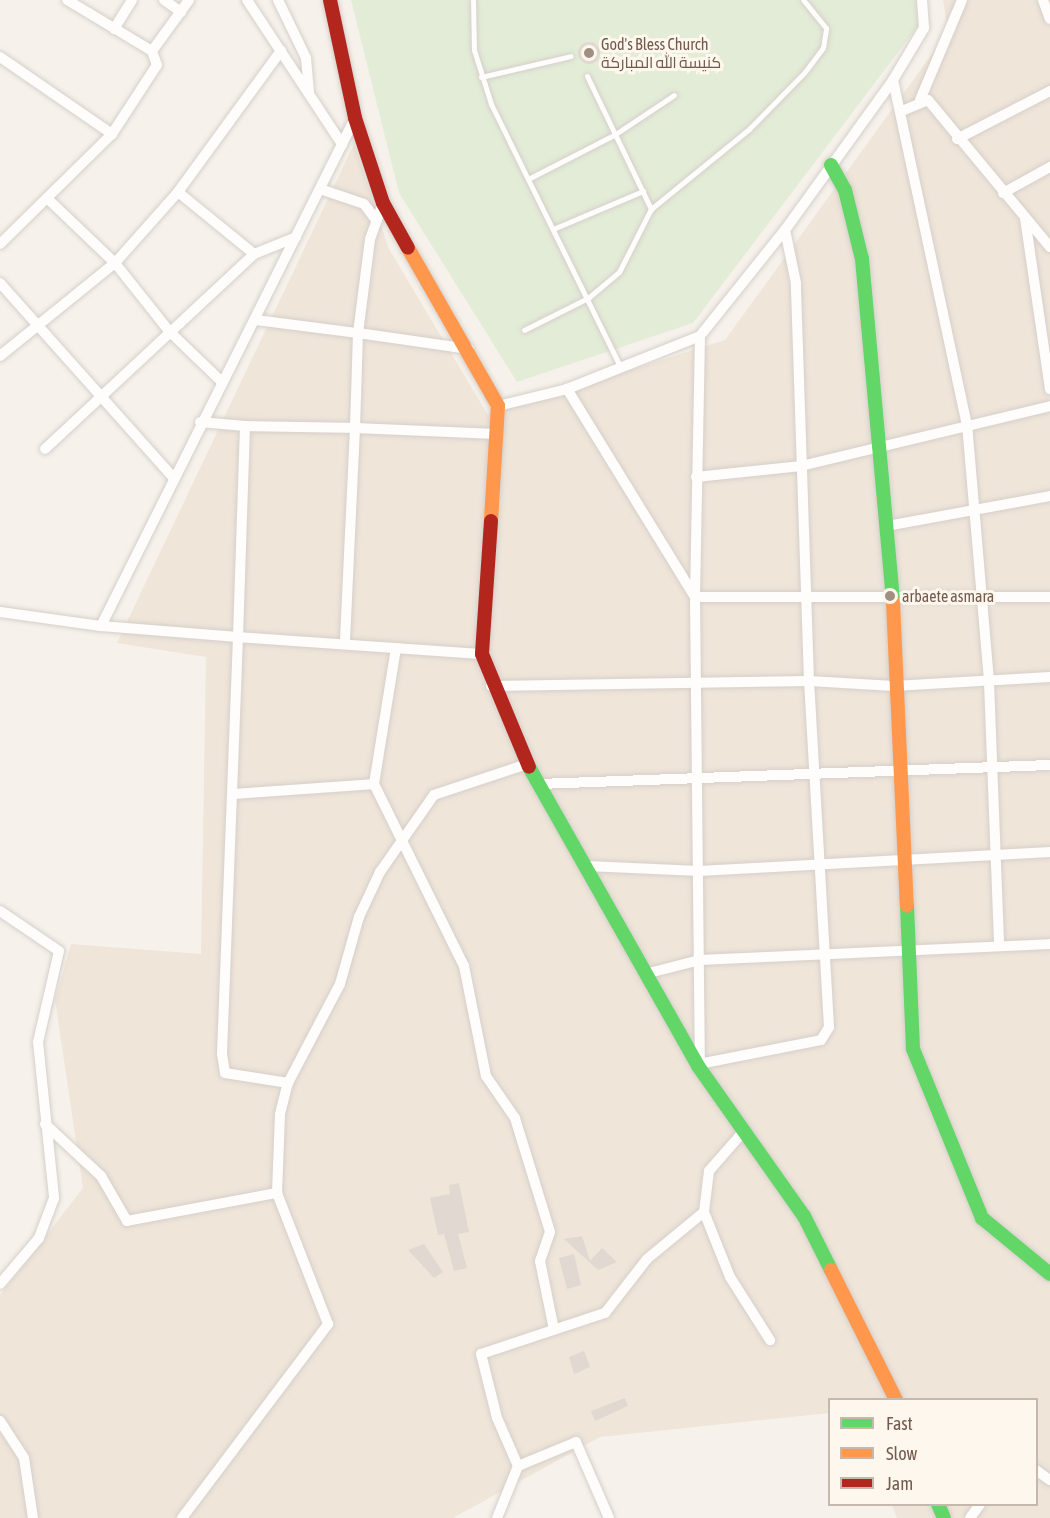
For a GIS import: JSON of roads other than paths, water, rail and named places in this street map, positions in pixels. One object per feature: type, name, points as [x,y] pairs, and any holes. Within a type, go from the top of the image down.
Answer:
[{"type":"street","points":[[0,243],[50,200],[112,134],[154,76],[158,60],[152,51],[67,0]]},
{"type":"street","points":[[114,28],[132,0]]},
{"type":"street","points":[[164,0],[181,12]]},
{"type":"street","points":[[152,51],[189,0]]},
{"type":"street","points":[[247,0],[342,144]]},
{"type":"street","points":[[278,0],[306,58],[309,93]]},
{"type":"street","points":[[330,0],[355,118],[383,203],[469,349],[498,406],[482,654],[491,686],[527,764],[587,866],[645,974],[744,1131],[804,1216],[895,1398]]},
{"type":"street","points":[[498,406],[567,389],[700,336],[785,230],[893,80],[924,28],[922,0]]},
{"type":"street","points":[[920,100],[963,0]]},
{"type":"street","points":[[1043,0],[1050,19]]},
{"type":"street","points":[[0,357],[40,330],[115,263],[178,192],[281,51]]},
{"type":"street","points":[[0,57],[112,134]]},
{"type":"street","points":[[893,80],[902,111],[967,424],[989,682],[999,945]]},
{"type":"street","points":[[957,139],[1050,91]]},
{"type":"street","points":[[902,111],[920,100],[928,100],[957,139],[1050,247]]},
{"type":"street","points":[[101,627],[200,422],[256,320],[355,118]]},
{"type":"street","points":[[831,165],[845,190],[861,259],[887,526],[893,597],[894,686],[905,951],[913,1049],[967,1192],[982,1218],[1050,1274]]},
{"type":"street","points":[[1003,193],[1050,167]]},
{"type":"street","points":[[320,189],[364,204],[376,220]]},
{"type":"street","points":[[178,192],[254,254]]},
{"type":"street","points":[[50,200],[115,263],[169,331],[222,382]]},
{"type":"street","points":[[345,644],[358,333],[376,220],[383,203]]},
{"type":"street","points":[[1025,218],[1050,389]]},
{"type":"street","points":[[701,1064],[827,1035],[816,772],[809,681],[796,283],[785,230]]},
{"type":"street","points":[[45,449],[101,401],[169,331],[254,254],[296,237]]},
{"type":"street","points":[[0,283],[101,401],[173,477]]},
{"type":"street","points":[[256,320],[469,349]]},
{"type":"street","points":[[700,336],[695,597],[701,1064]]},
{"type":"street","points":[[567,389],[695,597]]},
{"type":"street","points":[[696,477],[801,466],[878,450],[967,424],[1050,406]]},
{"type":"street","points":[[200,422],[245,426],[496,434]]},
{"type":"street","points":[[245,426],[235,794],[222,1054],[225,1073],[288,1083]]},
{"type":"street","points":[[887,526],[976,512],[1050,496]]},
{"type":"street","points":[[695,597],[1050,597]]},
{"type":"street","points":[[0,612],[101,627],[482,654]]},
{"type":"street","points":[[396,648],[374,784],[404,838],[464,966],[486,1076],[515,1118],[551,1240],[540,1261],[554,1330]]},
{"type":"street","points":[[491,686],[697,681],[809,681],[894,686],[1050,677]]},
{"type":"street","points":[[182,1518],[328,1324],[277,1193],[280,1114],[288,1083],[340,984],[380,872],[444,788],[527,764]]},
{"type":"street","points":[[538,784],[899,768],[1050,765]]},
{"type":"street","points":[[235,794],[374,784]]},
{"type":"street","points":[[587,866],[699,871],[819,866],[901,857],[1050,852]]},
{"type":"street","points":[[0,912],[59,951],[38,1042],[54,1198],[39,1238],[0,1284]]},
{"type":"street","points":[[645,974],[700,960],[1050,944]]},
{"type":"street","points":[[45,1124],[101,1176],[127,1221],[277,1193]]},
{"type":"street","points":[[744,1131],[710,1171],[704,1212],[730,1277],[770,1340]]},
{"type":"street","points":[[518,1466],[497,1418],[481,1354],[605,1313],[647,1259],[704,1212]]},
{"type":"street","points":[[0,1421],[27,1469],[33,1518]]},
{"type":"street","points":[[497,1518],[518,1466],[576,1442],[609,1518]]},
{"type":"lane","points":[[473,0],[474,50],[481,77],[528,179],[621,368]]},
{"type":"lane","points":[[524,330],[588,298],[619,272],[651,209],[749,129],[823,48],[826,28],[803,0]]},
{"type":"lane","points":[[481,77],[571,56]]},
{"type":"lane","points":[[587,76],[651,209]]},
{"type":"lane","points":[[528,179],[614,135],[674,95]]},
{"type":"lane","points":[[554,229],[643,191]]},
{"type":"place","name":"God's Bless Church كنيسة الله المباركة","points":[[589,53]]},
{"type":"place","name":"arbaete asmara","points":[[890,596]]}]
